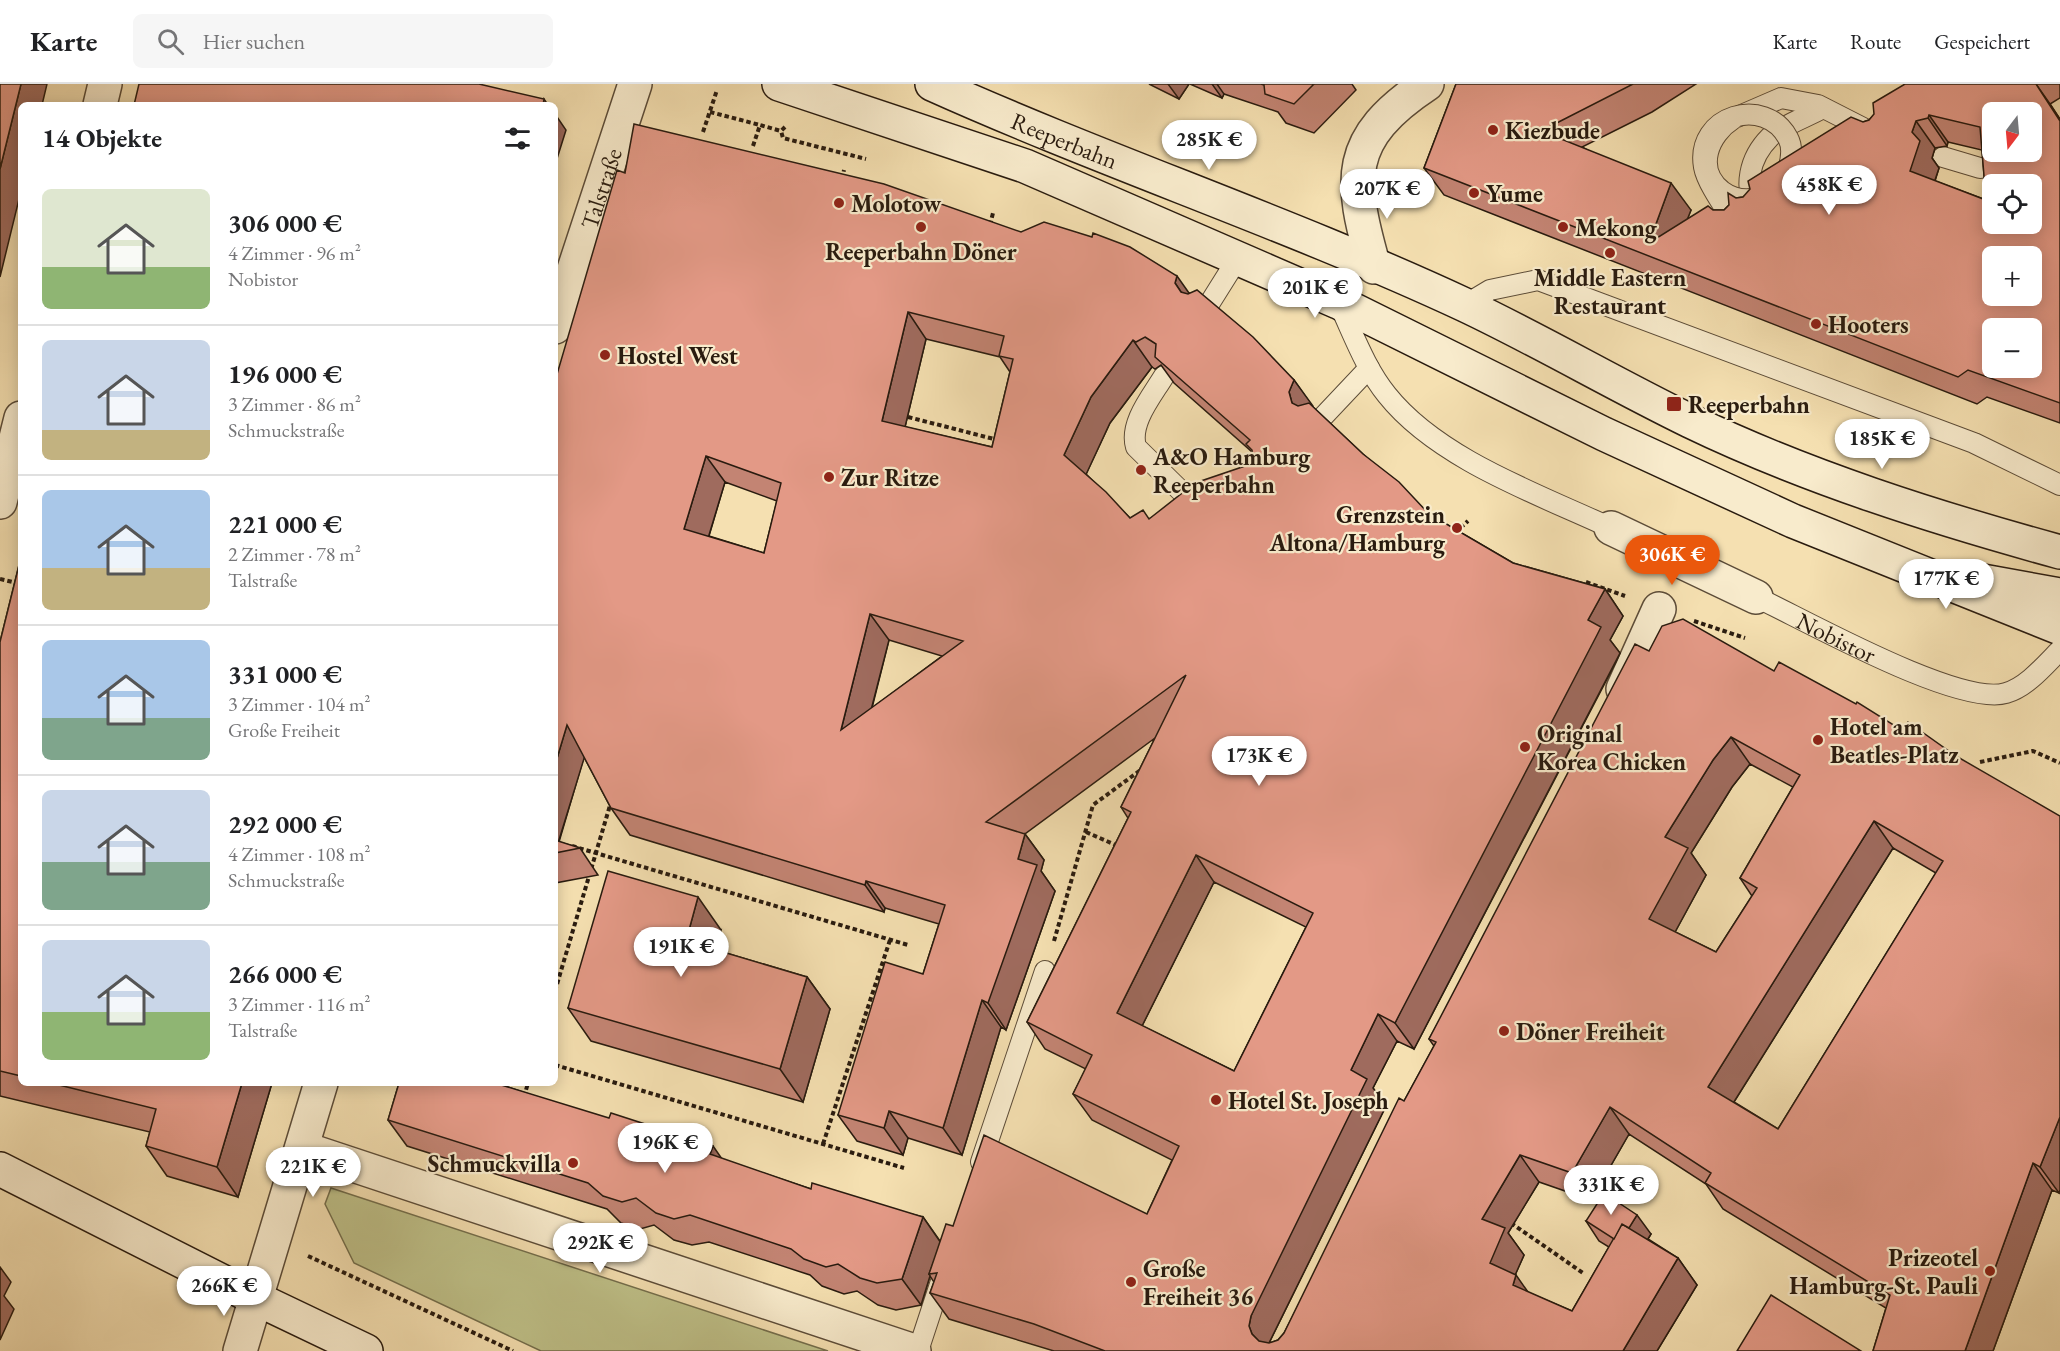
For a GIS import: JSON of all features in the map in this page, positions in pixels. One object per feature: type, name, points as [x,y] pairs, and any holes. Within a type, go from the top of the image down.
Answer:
[{"type":"main road","points":[[101,102],[105,84]]},
{"type":"main road","name":"Talstraße","points":[[558,318],[635,84]]},
{"type":"main road","name":"Reeperbahn","points":[[779,84],[1025,165],[1338,302],[1604,434],[1793,521],[2060,628]]},
{"type":"main road","name":"Reeperbahn","points":[[932,84],[1039,132],[1301,235],[1465,305],[1692,422],[1886,499],[2060,552]]},
{"type":"main road","points":[[1374,267],[1357,201],[1360,161],[1374,130],[1387,114],[1427,84]]},
{"type":"main road","points":[[2,485],[18,429]]},
{"type":"main road","name":"Nobistor","points":[[1611,528],[1756,597]]},
{"type":"main road","points":[[1914,569],[2059,594]]},
{"type":"main road","points":[[1607,720],[1633,670],[1659,609]]},
{"type":"main road","points":[[240,1351],[320,1086]]},
{"type":"main road","points":[[302,1148],[916,1351]]},
{"type":"main road","points":[[0,1169],[257,1299],[366,1351]]},
{"type":"lane","points":[[1737,227],[1704,170],[1702,152],[1707,135],[1717,125],[1732,116],[1752,115],[1773,123],[1788,139],[1791,158],[1786,177],[1770,195],[1745,199],[1722,191],[1711,178],[1707,158],[1711,139],[1733,118],[1781,98],[1823,108],[1882,137]]},
{"type":"lane","points":[[1757,214],[1748,183],[1755,156],[1771,136],[1823,108]]},
{"type":"lane","points":[[1858,126],[1876,114]]},
{"type":"lane","points":[[1943,157],[1980,168]]},
{"type":"lane","points":[[1206,309],[1238,258]]},
{"type":"lane","points":[[1465,305],[1490,290],[1538,280],[1974,443],[2060,485]]},
{"type":"lane","points":[[1338,302],[1369,368],[1388,396],[1409,418],[1455,454],[1611,528]]},
{"type":"lane","points":[[1319,421],[1369,368]]},
{"type":"lane","points":[[1164,376],[1142,412],[1133,438],[1136,447],[1188,498],[1202,501],[1221,494]]},
{"type":"lane","name":"Nobistor","points":[[1756,597],[1924,678],[1965,692],[1990,695],[2007,693],[2021,686],[2060,650]]},
{"type":"lane","points":[[974,1183],[1045,971]]},
{"type":"lane","points":[[916,1351],[948,1262]]},
{"type":"path","points":[[703,132],[717,90]]},
{"type":"path","points":[[710,112],[781,130]]},
{"type":"path","points":[[753,146],[760,125]]},
{"type":"path","points":[[781,130],[786,126]]},
{"type":"path","points":[[781,130],[783,138],[866,159]]},
{"type":"path","points":[[841,186],[844,170]]},
{"type":"path","points":[[988,231],[993,213]]},
{"type":"path","points":[[908,417],[994,439]]},
{"type":"path","points":[[1447,540],[1468,521]]},
{"type":"path","points":[[0,579],[18,583]]},
{"type":"path","points":[[1659,609],[1744,638]]},
{"type":"path","points":[[1980,762],[2033,751],[2060,763]]},
{"type":"path","points":[[1052,948],[1093,805],[1144,768]]},
{"type":"path","points":[[558,981],[612,799]]},
{"type":"path","points":[[1086,832],[1123,848]]},
{"type":"path","points":[[565,844],[908,945]]},
{"type":"path","points":[[824,1144],[890,940]]},
{"type":"path","points":[[558,1066],[904,1168]]},
{"type":"path","points":[[523,1101],[527,1086]]},
{"type":"path","points":[[1506,1220],[1584,1273]]},
{"type":"path","points":[[272,1239],[513,1351]]},
{"type":"green space","points":[[331,1188],[828,1351],[541,1351],[354,1263],[325,1204]]},
{"type":"building","points":[[0,84],[21,84],[0,169]]},
{"type":"building","points":[[139,84],[479,84],[544,99],[544,102],[135,102]]},
{"type":"building","points":[[1261,84],[1314,84],[1294,104],[1265,94],[1264,85]]},
{"type":"building","points":[[1456,84],[1633,84],[1541,131],[1671,183],[1649,243],[1708,206],[1713,210],[1724,210],[1729,205],[1728,193],[1736,198],[1743,197],[1750,189],[1748,181],[1851,117],[1863,122],[1869,120],[1874,114],[1873,103],[1905,84],[2036,84],[2060,121],[2060,403],[1990,378],[2042,378],[2042,318],[1982,318],[1982,375],[1968,370],[1958,377],[1424,168]],"holes":[[[1982,102],[2042,102],[2042,162],[1983,162],[1984,174],[2042,174],[2042,234],[1982,234],[1982,198],[1910,171],[1920,141],[1912,132],[1916,121],[1928,118],[1929,115],[1980,127],[1982,151]]]},
{"type":"building","points":[[634,124],[884,184],[1021,232],[1044,222],[1092,237],[1093,233],[1130,247],[1177,276],[1175,283],[1181,292],[1188,294],[1197,290],[1253,337],[1294,380],[1289,392],[1292,403],[1298,406],[1309,403],[1363,454],[1399,482],[1429,514],[1513,563],[1605,589],[1588,620],[1601,627],[1395,1023],[1378,1014],[1351,1070],[1367,1079],[1251,1316],[1249,1326],[1252,1334],[1259,1341],[1269,1343],[1278,1340],[1284,1333],[1399,1098],[1404,1101],[1436,1042],[1429,1039],[1635,644],[1649,651],[1662,626],[1683,619],[1774,671],[1779,662],[1856,704],[1857,702],[1903,731],[1908,722],[1956,756],[2060,816],[2060,1117],[2040,1167],[2033,1163],[1965,1351],[1873,1351],[1890,1295],[1705,1183],[1711,1173],[1610,1107],[1572,1173],[1520,1155],[1482,1219],[1505,1228],[1490,1263],[1516,1275],[1513,1285],[1572,1311],[1622,1224],[1678,1258],[1623,1351],[1105,1351],[1034,1324],[930,1293],[937,1273],[929,1274],[946,1224],[953,1226],[984,1135],[1147,1214],[1179,1146],[1073,1094],[1092,1055],[1027,1022],[1131,812],[1121,807],[1186,675],[986,822],[1025,834],[1018,859],[1037,865],[988,1003],[982,1000],[943,1128],[889,1111],[884,1128],[838,1115],[885,962],[923,974],[945,905],[866,881],[865,885],[611,808],[567,725],[558,755],[558,371],[617,170],[625,173]],"holes":[[[908,312],[1004,336],[999,356],[1013,359],[992,447],[882,421]],[[1145,337],[1156,344],[1155,357],[1250,440],[1246,444],[1252,450],[1253,456],[1245,466],[1195,483],[1149,519],[1143,510],[1130,518],[1106,492],[1064,455],[1091,397],[1133,340],[1136,342]],[[706,456],[781,483],[764,553],[684,529]],[[870,614],[963,641],[841,730]],[[1731,737],[1800,775],[1740,878],[1757,888],[1716,952],[1649,919],[1688,848],[1665,837],[1713,760]],[[1874,821],[1943,861],[1778,1129],[1708,1087]],[[1196,855],[1313,913],[1234,1071],[1117,1013]]]},
{"type":"building","points":[[18,569],[18,1075],[0,1071],[0,642]]},
{"type":"building","points":[[558,841],[580,848],[558,852]]},
{"type":"building","points":[[608,871],[698,897],[686,941],[807,977],[780,1069],[568,1008]]},
{"type":"building","points":[[63,1086],[241,1086],[217,1167],[146,1146],[156,1109]]},
{"type":"building","points":[[398,1086],[505,1086],[609,1118],[611,1113],[713,1146],[710,1154],[811,1189],[812,1183],[923,1217],[902,1279],[877,1283],[860,1278],[838,1264],[826,1267],[804,1259],[791,1249],[690,1215],[674,1219],[656,1213],[636,1198],[622,1202],[603,1196],[588,1183],[388,1120]]},
{"type":"building","points":[[1604,1193],[1637,1215],[1629,1228],[1622,1224],[1614,1239],[1586,1221]]},
{"type":"building","points":[[1771,1295],[1861,1351],[1737,1351]]},
{"type":"place","name":"Kiezbude","points":[[1493,130]]},
{"type":"place","name":"Yume","points":[[1474,193]]},
{"type":"place","name":"Molotow","points":[[839,203]]},
{"type":"place","name":"Reeperbahn Döner","points":[[921,227]]},
{"type":"place","name":"Mekong","points":[[1563,227]]},
{"type":"place","name":"Middle Eastern Restaurant","points":[[1610,253]]},
{"type":"place","name":"Hooters","points":[[1816,324]]},
{"type":"place","name":"Hostel West","points":[[605,355]]},
{"type":"place","name":"Reeperbahn","points":[[1674,404]]},
{"type":"place","name":"A&O Hamburg Reeperbahn","points":[[1141,470]]},
{"type":"place","name":"Zur Ritze","points":[[829,477]]},
{"type":"place","name":"Grenzstein Altona/Hamburg","points":[[1457,528]]},
{"type":"place","name":"Hotel am Beatles-Platz","points":[[1818,740]]},
{"type":"place","name":"Original Korea Chicken","points":[[1525,747]]},
{"type":"place","name":"Döner Freiheit","points":[[1504,1031]]},
{"type":"place","name":"Hotel St. Joseph","points":[[1216,1100]]},
{"type":"place","name":"Schmuckvilla","points":[[573,1163]]},
{"type":"place","name":"Prizeotel Hamburg-St. Pauli","points":[[1990,1271]]},
{"type":"place","name":"Große Freiheit 36","points":[[1131,1282]]}]
